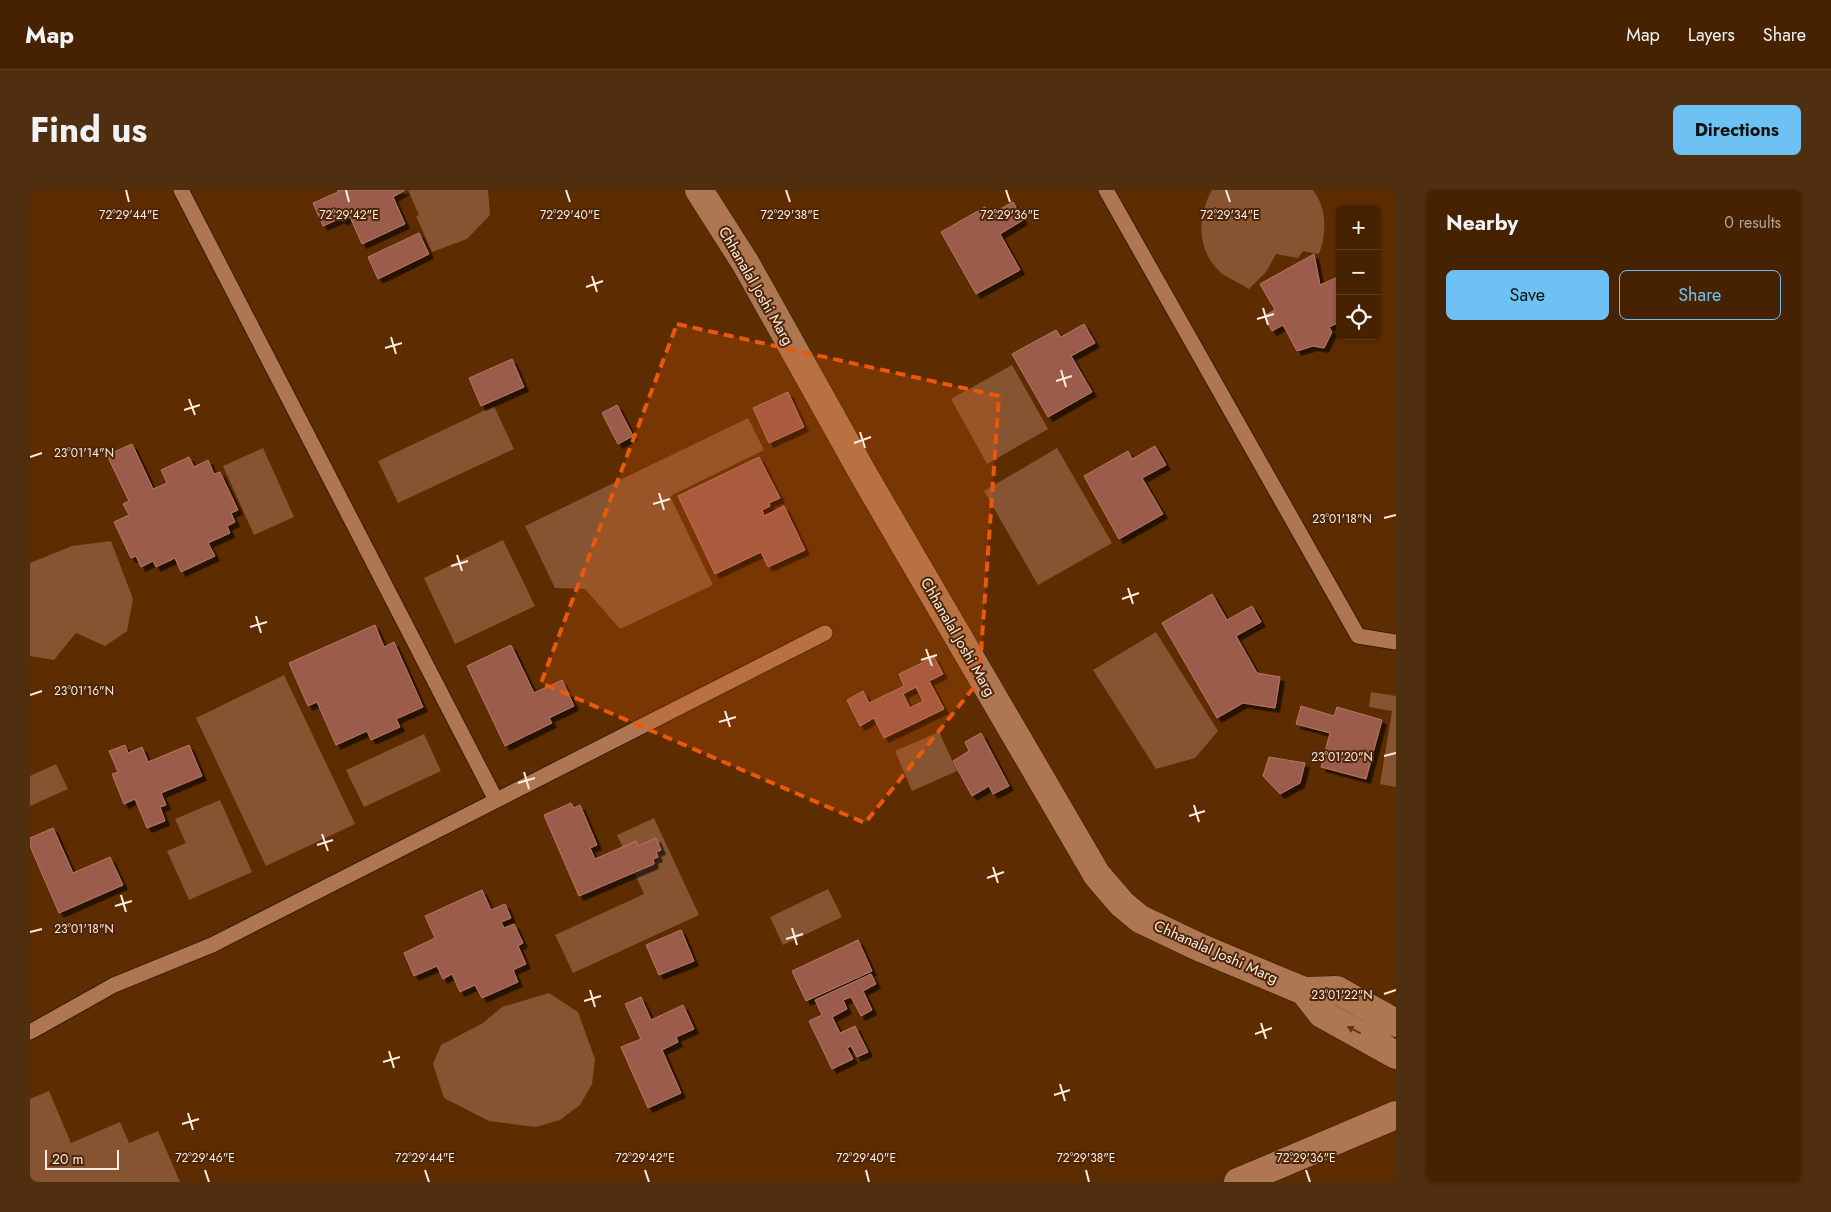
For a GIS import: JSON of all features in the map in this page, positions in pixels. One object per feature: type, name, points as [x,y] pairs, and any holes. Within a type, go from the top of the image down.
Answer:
[{"type":"street","name":"Chhanalal Joshi Marg","points":[[698,190],[746,264],[865,477],[1097,875],[1122,904],[1140,919],[1201,948],[1304,991],[1337,990],[1396,1023]]},
{"type":"street","name":"Chhanalal Joshi Marg","points":[[1304,991],[1322,1014],[1396,1055]]},
{"type":"street","points":[[1238,1182],[1396,1115]]},
{"type":"lane","points":[[181,190],[496,800]]},
{"type":"lane","points":[[1106,190],[1358,636],[1396,642]]},
{"type":"lane","points":[[30,1032],[114,985],[212,945],[825,633]]},
{"type":"highlighted area","points":[[677,324],[999,396],[979,681],[865,823],[541,683]]},
{"type":"shaded area","points":[[408,190],[488,190],[490,215],[467,239],[432,252],[416,216],[419,215]]},
{"type":"shaded area","points":[[1212,190],[1313,190],[1321,205],[1324,221],[1322,246],[1319,254],[1303,251],[1298,258],[1276,254],[1266,272],[1249,289],[1227,277],[1213,264],[1203,244],[1202,222],[1207,200]]},
{"type":"shaded area","points":[[1012,365],[1048,429],[987,464],[951,399]]},
{"type":"shaded area","points":[[494,406],[514,449],[398,503],[378,461]]},
{"type":"shaded area","points":[[748,418],[764,450],[670,496],[713,585],[620,629],[585,589],[555,588],[525,526]]},
{"type":"shaded area","points":[[263,448],[294,517],[254,535],[223,466]]},
{"type":"shaded area","points":[[1057,448],[1112,543],[1038,585],[984,491]]},
{"type":"shaded area","points":[[503,540],[535,606],[455,644],[424,578]]},
{"type":"shaded area","points":[[111,541],[133,599],[127,631],[105,646],[76,633],[54,660],[30,656],[30,563],[72,546]]},
{"type":"shaded area","points":[[1156,632],[1218,731],[1195,758],[1156,769],[1093,670]]},
{"type":"shaded area","points":[[284,675],[355,824],[266,866],[196,718]]},
{"type":"shaded area","points":[[1371,692],[1396,696],[1396,787],[1380,784],[1392,711],[1369,707]]},
{"type":"shaded area","points":[[939,732],[957,771],[912,791],[895,751]]},
{"type":"shaded area","points":[[424,734],[441,771],[364,807],[346,770]]},
{"type":"shaded area","points":[[56,764],[68,789],[30,806],[30,776]]},
{"type":"shaded area","points":[[220,800],[252,872],[189,900],[167,851],[186,843],[175,819]]},
{"type":"shaded area","points":[[654,818],[699,915],[573,973],[555,935],[644,894],[617,835]]},
{"type":"shaded area","points":[[828,889],[842,917],[783,945],[770,917]]},
{"type":"shaded area","points":[[549,993],[578,1012],[595,1059],[592,1084],[580,1105],[560,1120],[536,1127],[489,1121],[444,1098],[433,1064],[441,1045],[483,1023],[502,1007]]},
{"type":"shaded area","points":[[49,1091],[71,1143],[120,1122],[129,1143],[158,1131],[180,1182],[30,1182],[30,1099]]},
{"type":"building","points":[[338,190],[405,190],[393,197],[405,224],[362,244],[350,217],[342,221],[341,218],[323,226],[313,203],[338,192]]},
{"type":"building","points":[[1013,202],[1023,220],[1000,234],[1020,270],[976,294],[941,232],[985,207],[989,215]]},
{"type":"building","points":[[419,233],[429,254],[378,279],[368,257]]},
{"type":"building","points":[[1314,254],[1320,285],[1336,278],[1336,324],[1329,327],[1332,332],[1324,348],[1313,346],[1297,351],[1283,325],[1272,331],[1264,316],[1275,310],[1260,284]]},
{"type":"building","points":[[1084,324],[1095,343],[1071,356],[1092,392],[1048,417],[1012,354],[1056,330],[1061,337]]},
{"type":"building","points":[[512,359],[524,387],[481,406],[469,378]]},
{"type":"building","points":[[788,392],[804,427],[769,443],[753,408]]},
{"type":"building","points":[[617,405],[633,436],[618,444],[602,413]]},
{"type":"building","points":[[132,444],[153,489],[167,483],[161,470],[189,457],[194,467],[208,460],[214,474],[220,472],[238,510],[231,513],[235,522],[227,526],[230,533],[208,543],[215,556],[181,572],[175,558],[156,567],[153,561],[141,567],[136,556],[131,558],[114,522],[129,515],[123,504],[129,501],[107,455]]},
{"type":"building","points":[[1155,446],[1166,465],[1142,478],[1163,514],[1119,539],[1084,476],[1128,451],[1132,459]]},
{"type":"building","points":[[759,457],[780,498],[769,503],[770,506],[762,510],[764,516],[784,506],[805,550],[768,567],[761,552],[715,574],[678,496]]},
{"type":"building","points":[[1212,594],[1227,620],[1252,606],[1261,622],[1236,636],[1257,673],[1280,677],[1275,708],[1243,703],[1217,718],[1162,623]]},
{"type":"building","points":[[375,625],[384,647],[394,642],[423,707],[396,719],[400,727],[371,740],[367,731],[336,745],[317,702],[308,706],[289,663]]},
{"type":"building","points":[[511,645],[534,693],[562,680],[574,706],[549,718],[552,723],[505,746],[467,666]]},
{"type":"building","points":[[934,657],[943,674],[929,681],[944,709],[884,738],[874,718],[860,726],[847,700],[863,691],[869,703],[904,686],[899,674]],"holes":[[[916,687],[923,701],[910,708],[903,694]]]},
{"type":"building","points":[[1301,706],[1334,716],[1337,707],[1382,720],[1366,779],[1321,767],[1330,733],[1296,724]]},
{"type":"building","points":[[981,733],[1009,786],[993,794],[989,786],[972,796],[953,761],[969,751],[965,742]]},
{"type":"building","points":[[125,745],[128,753],[142,747],[148,762],[189,745],[202,776],[161,793],[166,805],[160,807],[165,821],[147,828],[135,799],[124,804],[112,774],[118,772],[109,751]]},
{"type":"building","points":[[1269,757],[1305,763],[1300,783],[1280,794],[1263,776]]},
{"type":"building","points":[[571,803],[574,808],[580,805],[597,845],[590,848],[595,859],[636,841],[638,846],[656,838],[661,850],[656,852],[658,857],[653,859],[654,864],[579,896],[544,815]]},
{"type":"building","points":[[53,828],[73,873],[110,857],[123,885],[59,913],[30,846],[30,838]]},
{"type":"building","points":[[482,890],[491,910],[505,904],[511,918],[501,922],[504,928],[514,924],[523,943],[518,946],[526,964],[513,970],[518,982],[482,998],[475,985],[460,992],[452,974],[443,979],[437,966],[414,976],[404,953],[435,938],[425,916]]},
{"type":"building","points":[[681,930],[694,961],[659,975],[646,945]]},
{"type":"building","points":[[858,940],[872,971],[806,1001],[792,971]]},
{"type":"building","points":[[871,974],[876,984],[863,991],[872,1010],[861,1016],[851,997],[843,1000],[847,1009],[832,1017],[840,1033],[855,1026],[868,1052],[857,1057],[851,1046],[847,1048],[853,1059],[832,1069],[809,1021],[822,1015],[815,1000]]},
{"type":"building","points":[[641,997],[651,1020],[683,1005],[694,1029],[676,1037],[678,1042],[662,1050],[681,1093],[648,1108],[621,1047],[641,1039],[625,1004]]}]
